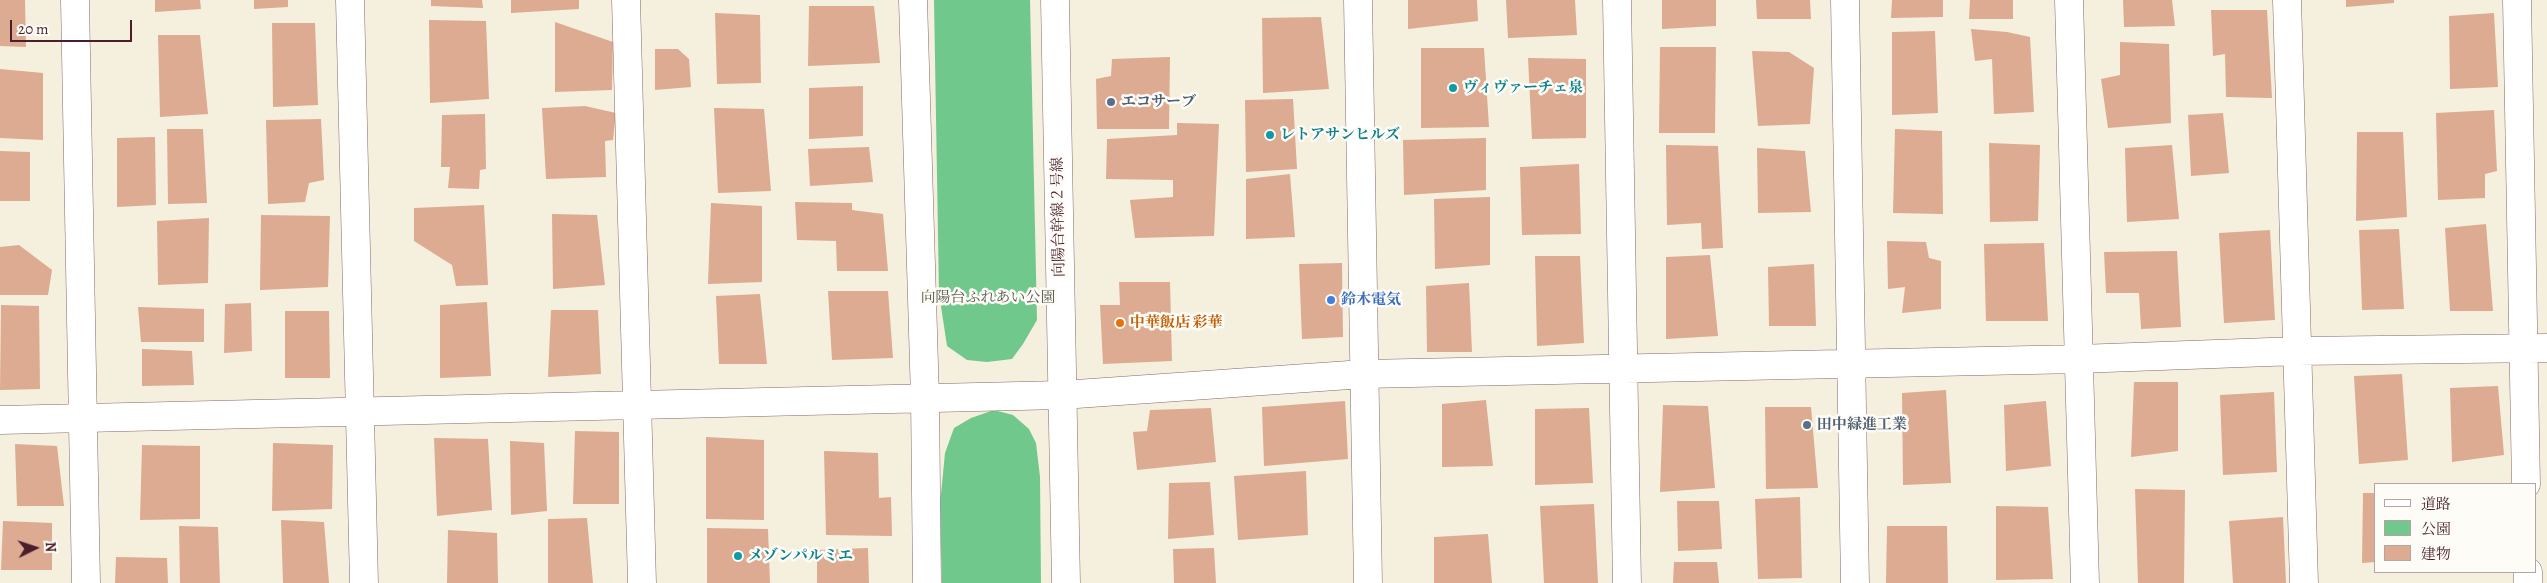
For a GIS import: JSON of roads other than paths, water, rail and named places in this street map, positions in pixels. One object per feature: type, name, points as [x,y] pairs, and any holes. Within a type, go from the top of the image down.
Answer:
[{"type":"street","points":[[75,0],[86,583]]},
{"type":"street","points":[[350,0],[364,583]]},
{"type":"street","points":[[626,0],[642,583]]},
{"type":"street","points":[[913,0],[925,398],[927,583]]},
{"type":"street","name":"向陽台幹線２号線","points":[[1056,0],[1066,583]]},
{"type":"street","points":[[1358,0],[1368,583]]},
{"type":"street","points":[[1617,0],[1627,583]]},
{"type":"street","points":[[1844,0],[1855,583]]},
{"type":"street","points":[[2069,0],[2085,583]]},
{"type":"street","points":[[2287,0],[2304,583]]},
{"type":"street","points":[[2517,0],[2535,348],[2526,483]]},
{"type":"street","points":[[0,420],[1062,394],[1364,374],[2079,359],[2297,351],[2535,348]]},
{"type":"place","name":"ヴィヴァーチェ泉","points":[[1453,88]]},
{"type":"place","name":"エコサーブ","points":[[1111,102]]},
{"type":"place","name":"レトアサンヒルズ","points":[[1270,135]]},
{"type":"place","name":"鈴木電気","points":[[1331,300]]},
{"type":"place","name":"中華飯店 彩華","points":[[1120,323]]},
{"type":"place","name":"田中緑進工業","points":[[1807,425]]},
{"type":"place","name":"メゾンパルミエ","points":[[738,556]]},
{"type":"park label","name":"向陽台ふれあい公園","points":[[988,298]]}]
